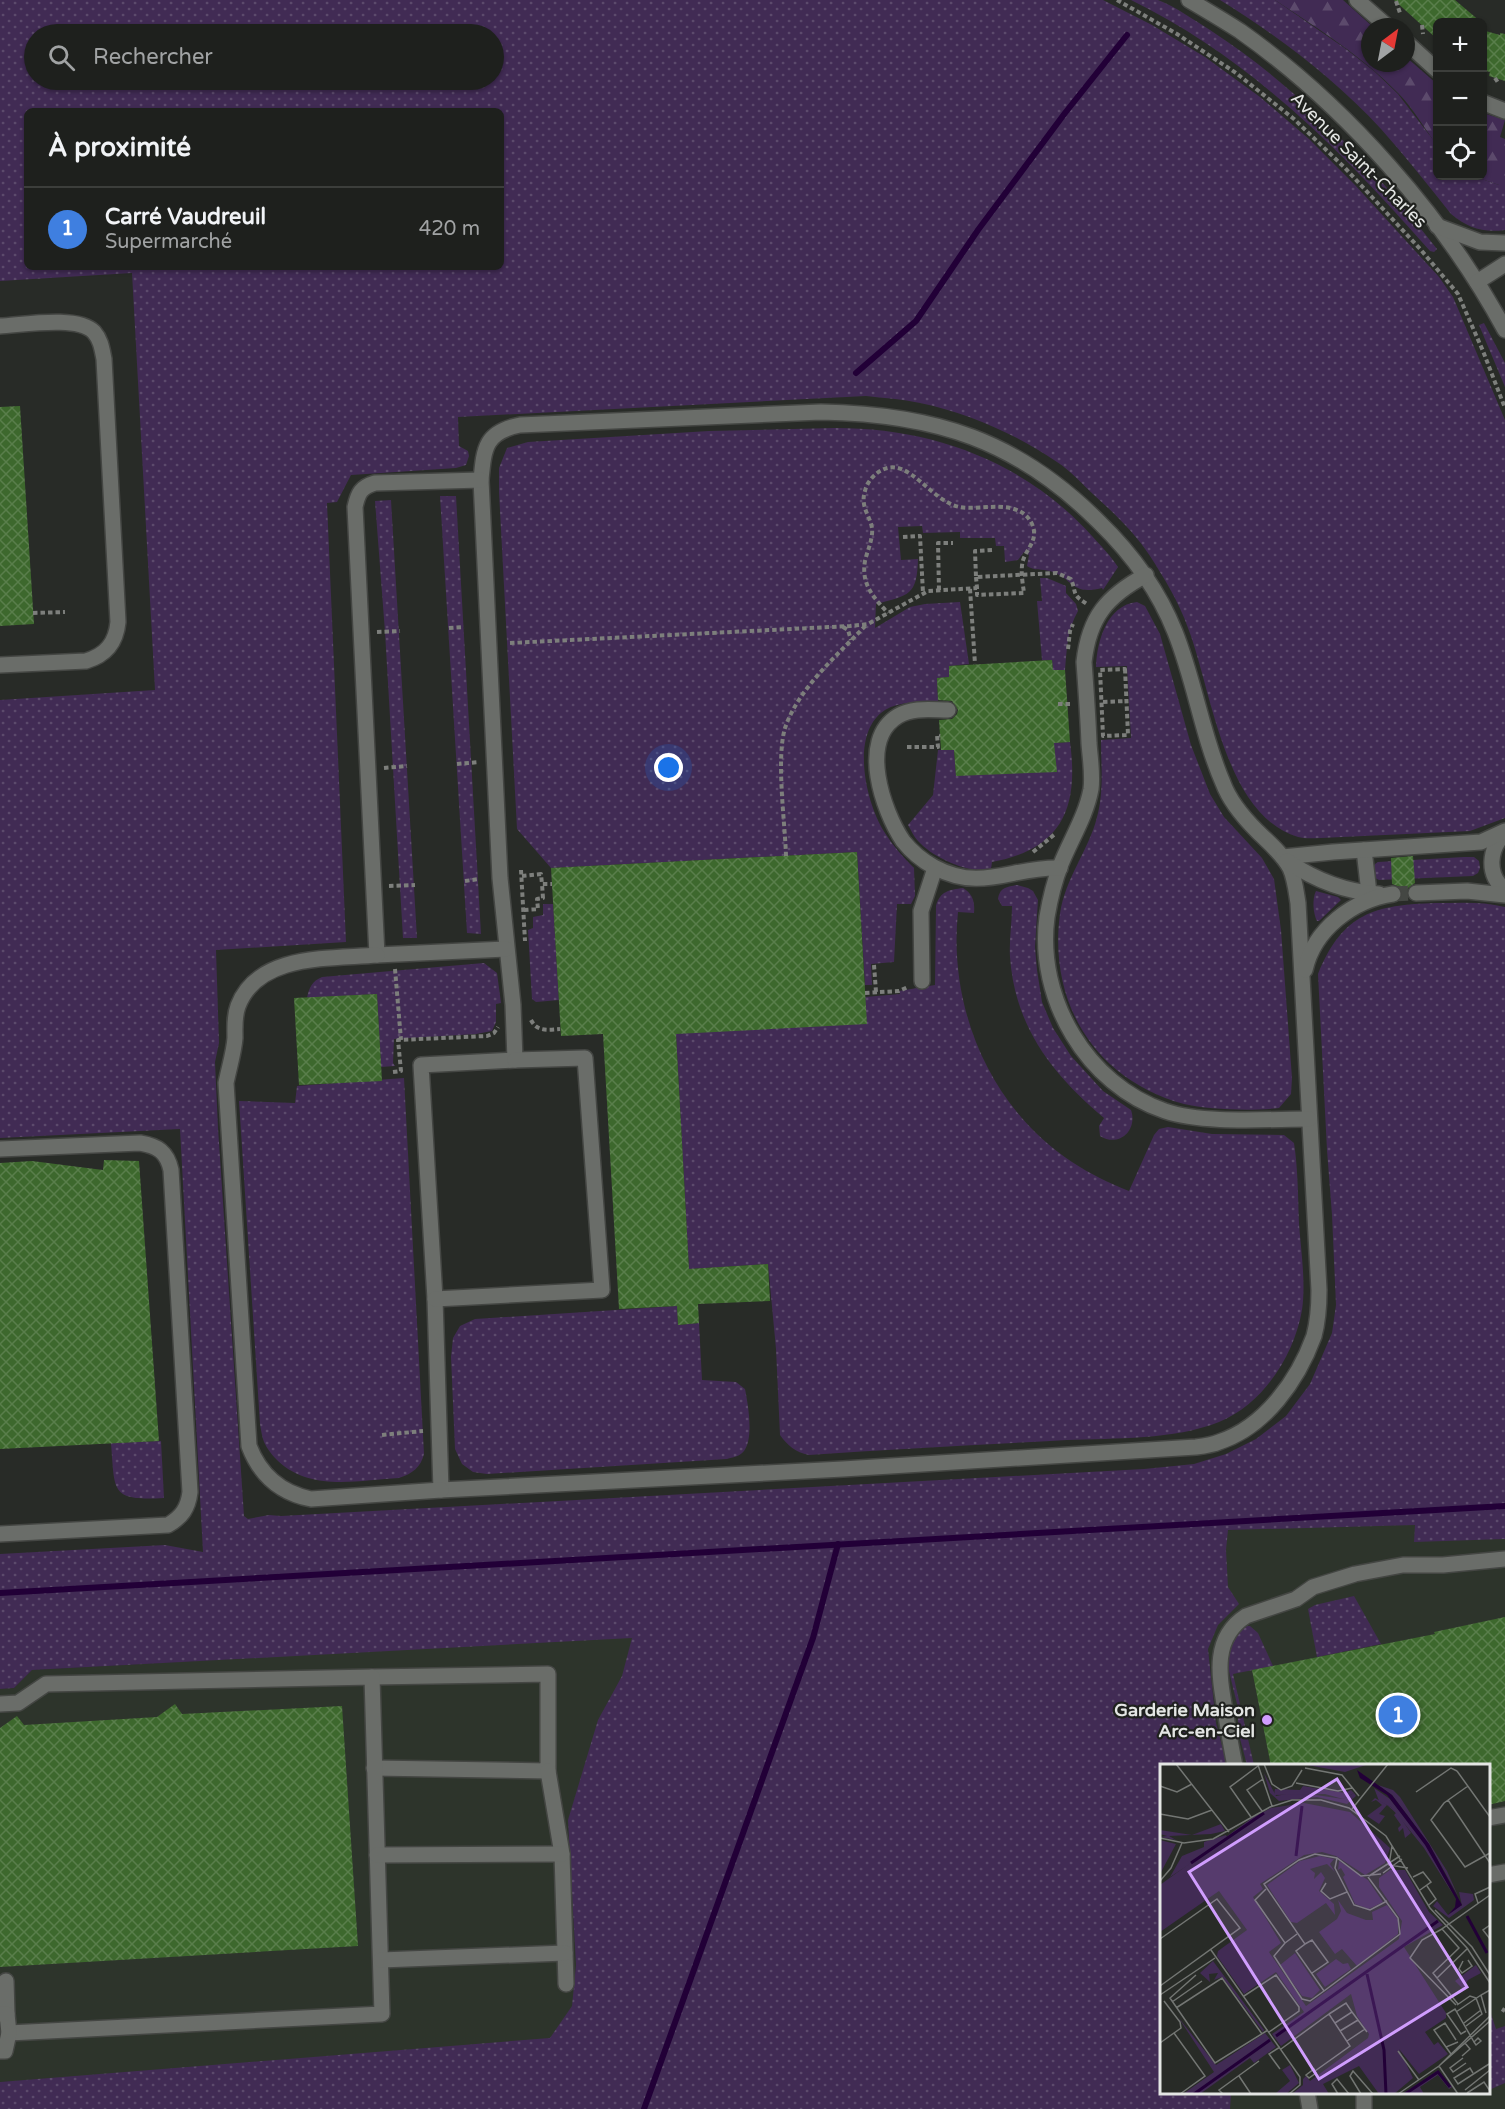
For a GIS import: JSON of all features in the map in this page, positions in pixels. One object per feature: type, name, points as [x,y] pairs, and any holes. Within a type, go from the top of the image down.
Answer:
[{"type":"street","name":"Avenue Saint-Charles","points":[[1189,0],[1239,31],[1313,90],[1348,123],[1389,167],[1437,226],[1477,282],[1505,330]]},
{"type":"street","points":[[1357,0],[1378,18]]},
{"type":"street","points":[[1415,50],[1433,67]]},
{"type":"street","points":[[1487,104],[1505,111]]},
{"type":"street","points":[[1437,226],[1480,243],[1505,243]]},
{"type":"street","points":[[1477,282],[1505,264]]},
{"type":"street","points":[[0,326],[80,324],[93,331],[101,342],[104,359],[118,622],[113,643],[96,658],[86,661],[0,665]]},
{"type":"street","points":[[515,1060],[513,1005],[500,878],[482,480],[485,446],[494,434],[505,428],[520,425],[821,412],[892,416],[968,435],[1002,448],[1033,466],[1064,489],[1088,511],[1120,542],[1146,575],[1176,632],[1190,675],[1209,750],[1223,785],[1241,814],[1283,857],[1313,878],[1350,890],[1393,894],[1362,902],[1339,917],[1321,936],[1311,952],[1302,982]]},
{"type":"street","points":[[377,955],[355,507],[358,494],[364,486],[375,483],[482,480]]},
{"type":"street","points":[[1146,575],[1122,589],[1112,598],[1099,613],[1090,629],[1086,644],[1084,662],[1091,786],[1078,829],[1052,890],[1047,920],[1047,952],[1056,1002],[1067,1027],[1083,1052],[1128,1092],[1166,1112],[1234,1119],[1310,1119]]},
{"type":"street","points":[[948,710],[911,711],[899,715],[889,723],[878,740],[880,783],[884,801],[904,843],[918,857],[935,868],[964,878],[984,879],[1043,867],[1060,868]]},
{"type":"street","points":[[1283,857],[1364,849],[1481,843],[1505,832]]},
{"type":"street","points":[[1505,832],[1496,842],[1491,865],[1494,877],[1505,890]]},
{"type":"street","points":[[1364,849],[1369,893]]},
{"type":"street","points":[[506,949],[377,955],[286,964],[269,971],[258,979],[246,991],[238,1005],[234,1020],[235,1039],[226,1083],[249,1446],[255,1462],[267,1477],[282,1489],[297,1496],[311,1499],[1148,1451],[1196,1447],[1219,1442],[1240,1433],[1260,1419],[1277,1401],[1293,1378],[1314,1334],[1318,1313],[1319,1290],[1298,903],[1295,882],[1283,857]]},
{"type":"street","points":[[922,981],[921,911],[935,868]]},
{"type":"street","points":[[1416,893],[1467,891],[1505,896]]},
{"type":"street","points":[[435,1299],[602,1290],[585,1058],[421,1065],[435,1299],[441,1490]]},
{"type":"street","points":[[0,1149],[140,1143],[152,1145],[162,1151],[168,1159],[171,1170],[190,1492],[185,1512],[168,1525],[0,1534]]},
{"type":"street","points":[[1235,1764],[1219,1673],[1219,1656],[1224,1640],[1239,1620],[1296,1599],[1313,1587],[1355,1574],[1403,1565],[1443,1565],[1505,1559]]},
{"type":"street","points":[[0,1704],[18,1703],[46,1684],[548,1674],[548,1771],[562,1854],[566,1984]]},
{"type":"street","points":[[9,2033],[382,2014],[372,1677]]},
{"type":"street","points":[[374,1768],[548,1771]]},
{"type":"street","points":[[1490,1818],[1505,1815]]},
{"type":"street","points":[[377,1855],[562,1854]]},
{"type":"street","points":[[1490,1875],[1505,1872]]},
{"type":"street","points":[[381,1960],[565,1953]]},
{"type":"street","points":[[0,2051],[5,2051],[9,2033],[4,2014],[6,1981]]},
{"type":"street","points":[[1307,2094],[1310,2109]]},
{"type":"path","name":"Avenue Saint-Charles","points":[[1117,0],[1177,34],[1236,73],[1294,119],[1345,168],[1458,294],[1505,408]]},
{"type":"path","points":[[1396,1],[1400,13]]},
{"type":"path","points":[[1422,25],[1423,34]]},
{"type":"path","points":[[1495,78],[1499,84]]},
{"type":"path","points":[[888,613],[875,599],[864,578],[865,561],[873,527],[865,512],[864,491],[878,473],[887,468],[898,467],[908,472],[945,502],[961,507],[1010,508],[1023,514],[1031,521],[1035,531],[1033,543],[1021,564],[1024,593],[977,595],[975,551],[992,550]]},
{"type":"path","points":[[903,537],[920,536],[923,594]]},
{"type":"path","points":[[939,590],[938,543],[953,543]]},
{"type":"path","points":[[976,577],[1057,573],[1071,579],[1074,586],[1073,592],[1077,598],[1088,605]]},
{"type":"path","points":[[786,856],[781,763],[785,730],[797,703],[815,679],[868,624],[923,594],[939,590],[977,588]]},
{"type":"path","points":[[970,589],[975,664]]},
{"type":"path","points":[[1082,612],[1094,598]]},
{"type":"path","points":[[33,613],[65,612]]},
{"type":"path","points":[[1068,658],[1070,631],[1076,618]]},
{"type":"path","points":[[510,643],[868,624]]},
{"type":"path","points":[[843,626],[848,630],[851,641]]},
{"type":"path","points":[[450,627],[464,627]]},
{"type":"path","points":[[385,632],[400,631]]},
{"type":"path","points":[[1125,669],[1126,702],[1128,735],[1103,736],[1100,670],[1125,669]]},
{"type":"path","points":[[1101,702],[1126,702]]},
{"type":"path","points":[[1058,704],[1072,704],[1072,713]]},
{"type":"path","points":[[907,747],[938,747],[937,735],[940,736]]},
{"type":"path","points":[[457,764],[471,762]]},
{"type":"path","points":[[393,767],[407,766]]},
{"type":"path","points":[[1024,858],[1041,847],[1059,828]]},
{"type":"path","points":[[521,870],[525,944]]},
{"type":"path","points":[[522,876],[541,874],[543,898],[537,899],[538,909],[524,910]]},
{"type":"path","points":[[465,881],[479,879]]},
{"type":"path","points":[[542,884],[552,884]]},
{"type":"path","points":[[399,886],[415,885]]},
{"type":"path","points":[[874,965],[876,992]]},
{"type":"path","points":[[401,1040],[393,973],[402,973]]},
{"type":"path","points":[[865,993],[899,991]]},
{"type":"path","points":[[529,1013],[531,1022],[537,1028],[560,1029]]},
{"type":"path","points":[[393,1072],[401,1071],[398,1040],[487,1036],[494,1033],[499,1026],[499,1018]]},
{"type":"path","points":[[382,1434],[421,1431]]},
{"type":"shaded area","points":[[1505,1513],[1505,2109],[1229,2109],[1228,2094],[1490,2094],[1490,1764],[1218,1764],[1200,1532]]},
{"type":"shaded area","points":[[816,1579],[652,2046],[0,2082],[0,1689],[14,1688],[32,1670],[231,1659]]},
{"type":"green space","points":[[0,0],[1103,0],[1152,25],[1205,57],[1260,97],[1309,139],[1355,185],[1439,277],[1453,297],[1505,420],[1505,818],[1470,831],[1321,838],[1298,837],[1273,824],[1253,804],[1237,778],[1224,748],[1197,654],[1184,618],[1171,590],[1131,531],[1062,466],[1025,442],[956,412],[920,403],[866,396],[458,417],[459,446],[468,451],[469,456],[466,465],[456,468],[351,475],[337,502],[327,503],[346,942],[216,950],[219,1043],[215,1062],[218,1128],[244,1516],[248,1519],[269,1515],[1144,1469],[1194,1464],[1226,1454],[1256,1439],[1286,1416],[1310,1384],[1332,1333],[1336,1305],[1318,974],[1328,954],[1338,937],[1350,925],[1378,910],[1395,906],[1436,903],[1479,903],[1505,907],[1505,1539],[1414,1542],[1415,1525],[1228,1530],[1226,1550],[1228,1587],[1239,1604],[1218,1625],[1208,1649],[1216,1723],[1227,1764],[1160,1764],[1160,2094],[1231,2094],[1230,2109],[0,2109],[0,2082],[550,2038],[572,2006],[576,1965],[568,1820],[598,1720],[622,1676],[632,1638],[32,1670],[14,1688],[0,1689],[0,1554],[165,1545],[203,1552],[180,1129],[0,1138],[0,700],[155,690],[132,273],[0,281]]},
{"type":"green space","points":[[1131,0],[1158,0],[1171,6],[1242,52],[1274,77],[1304,102],[1360,158],[1437,249],[1434,252],[1430,251],[1329,144],[1255,79],[1174,23]]},
{"type":"green space","points":[[1220,0],[1275,0],[1361,61],[1361,72],[1375,72],[1398,94],[1433,140],[1433,180],[1485,180],[1505,185],[1505,230],[1490,231],[1476,228],[1451,214],[1408,160],[1363,110],[1325,75],[1263,28]]},
{"type":"green space","points":[[1275,0],[1343,0],[1363,18],[1361,18],[1361,60]]},
{"type":"green space","points":[[1415,65],[1433,81],[1433,139],[1409,105],[1375,72],[1415,72]]},
{"type":"green space","points":[[1487,114],[1505,120],[1500,137],[1505,139],[1505,185],[1485,180],[1487,180]]},
{"type":"green space","points":[[1484,323],[1505,363],[1505,387],[1479,325]]},
{"type":"green space","points":[[835,428],[908,434],[975,454],[1007,469],[1038,488],[1066,510],[1118,567],[1103,590],[1102,588],[1084,590],[1058,574],[1027,566],[1029,555],[1024,552],[1018,560],[1005,562],[1004,546],[996,546],[995,538],[960,538],[960,532],[923,533],[922,526],[898,527],[901,560],[918,559],[916,580],[904,596],[876,604],[875,628],[910,607],[960,602],[969,664],[949,666],[949,677],[937,678],[938,701],[911,702],[891,707],[874,721],[867,735],[864,769],[872,805],[888,838],[914,868],[915,896],[911,904],[897,904],[894,962],[871,964],[872,985],[865,985],[857,852],[551,868],[517,829],[499,492],[499,468],[507,448],[528,442],[709,431]]},
{"type":"green space","points":[[440,496],[456,496],[481,934],[467,933]]},
{"type":"green space","points":[[391,500],[417,938],[403,938],[375,501]]},
{"type":"green space","points":[[1040,578],[1047,578],[1066,586],[1066,593],[1076,604],[1078,611],[1070,632],[1065,670],[1053,670],[1052,660],[1042,660],[1037,601],[1042,601]]},
{"type":"green space","points":[[1137,602],[1145,606],[1160,634],[1191,745],[1210,794],[1224,817],[1262,858],[1274,879],[1281,930],[1292,1078],[1291,1094],[1279,1108],[1206,1108],[1184,1104],[1153,1093],[1126,1077],[1103,1057],[1085,1034],[1071,1007],[1062,978],[1058,947],[1060,914],[1067,888],[1089,841],[1097,817],[1101,788],[1101,740],[1131,738],[1127,666],[1096,667],[1099,646],[1111,617],[1118,610]]},
{"type":"green space","points":[[1070,742],[1072,766],[1068,806],[1061,822],[1050,836],[1035,847],[1016,856],[992,862],[991,869],[973,869],[962,867],[932,853],[917,839],[908,825],[933,795],[938,750],[954,750],[956,776],[1054,743]]},
{"type":"green space","points":[[1474,857],[1479,861],[1478,873],[1473,876],[1379,880],[1375,878],[1373,871],[1374,865],[1378,862]]},
{"type":"green space","points":[[1017,885],[1033,891],[1038,900],[1035,947],[1042,1002],[1053,1028],[1071,1056],[1103,1091],[1131,1110],[1132,1124],[1125,1135],[1120,1138],[1114,1140],[1100,1136],[1099,1126],[1104,1118],[1068,1084],[1053,1066],[1039,1047],[1019,1005],[1010,957],[1012,906],[1002,906],[998,899],[1002,890]]},
{"type":"green space","points":[[963,888],[974,902],[974,913],[958,912],[957,948],[960,984],[968,1019],[980,1053],[997,1084],[1018,1114],[1043,1140],[1072,1162],[1129,1191],[1154,1135],[1159,1129],[1168,1127],[1212,1134],[1284,1135],[1294,1143],[1303,1278],[1302,1310],[1298,1327],[1284,1361],[1262,1391],[1235,1414],[1219,1422],[1183,1432],[1144,1437],[804,1454],[792,1448],[780,1435],[776,1349],[768,1264],[689,1269],[676,1034],[865,997],[900,994],[899,991],[935,985],[936,906],[940,897],[946,892]]},
{"type":"green space","points":[[1316,891],[1338,897],[1341,900],[1319,921],[1317,921],[1314,910]]},
{"type":"green space","points":[[543,904],[553,904],[559,1000],[536,1002],[532,999],[528,930],[533,928],[533,917],[543,915]]},
{"type":"green space","points":[[484,963],[497,973],[501,1003],[496,1004],[496,1022],[492,1031],[394,1039],[393,1063],[395,1066],[381,1067],[377,994],[307,998],[312,985],[322,977]]},
{"type":"green space","points":[[404,1078],[424,1454],[421,1463],[415,1469],[399,1478],[351,1482],[320,1481],[291,1471],[278,1461],[264,1442],[260,1424],[239,1101],[295,1103],[297,1086]]},
{"type":"green space","points":[[677,1306],[678,1325],[699,1323],[702,1380],[736,1382],[745,1389],[749,1412],[749,1438],[744,1451],[736,1457],[487,1474],[473,1472],[462,1464],[455,1449],[451,1357],[453,1338],[460,1326],[475,1319]]},
{"type":"green space","points":[[161,1441],[164,1498],[146,1499],[125,1495],[115,1483],[111,1443]]},
{"type":"green space","points":[[1354,1596],[1381,1644],[1317,1657],[1308,1609],[1315,1605]]},
{"type":"green space","points":[[1250,1626],[1258,1633],[1273,1666],[1233,1674],[1254,1764],[1247,1764],[1238,1731],[1238,1708],[1227,1663],[1233,1642],[1240,1631]]},
{"type":"green space","points":[[1490,2011],[1496,2029],[1505,2026],[1505,2083],[1490,2090]]},
{"type":"building","points":[[1394,0],[1455,0],[1476,18],[1433,18],[1433,35]]},
{"type":"building","points":[[1487,31],[1505,34],[1505,81],[1489,76],[1490,72],[1487,71]]},
{"type":"building","points":[[20,406],[34,624],[0,626],[0,407]]},
{"type":"building","points":[[1052,660],[1053,670],[1065,670],[1070,742],[1054,743],[1057,772],[956,776],[954,750],[941,750],[939,720],[952,719],[958,710],[952,701],[938,700],[937,678],[949,677],[949,666]]},
{"type":"building","points":[[857,852],[867,1024],[676,1034],[689,1269],[768,1264],[770,1301],[698,1304],[699,1323],[678,1325],[677,1306],[619,1309],[603,1034],[561,1036],[551,868]]},
{"type":"building","points":[[1413,856],[1415,883],[1408,888],[1406,894],[1402,894],[1400,887],[1392,884],[1391,858]]},
{"type":"building","points":[[377,994],[382,1081],[299,1085],[294,998]]},
{"type":"building","points":[[104,1160],[139,1161],[159,1441],[0,1449],[0,1163],[32,1161],[103,1170]]},
{"type":"building","points":[[1505,1617],[1505,1801],[1490,1805],[1490,1764],[1271,1764],[1252,1670],[1435,1634],[1434,1632]]},
{"type":"building","points":[[175,1704],[182,1714],[342,1706],[358,1946],[0,1967],[0,1728],[17,1716],[24,1725],[157,1717]]},
{"type":"waterway","points":[[856,373],[916,321],[978,230],[1065,113],[1127,35]]},
{"type":"waterway","points":[[0,1593],[1505,1506]]},
{"type":"waterway","points":[[644,2109],[813,1638],[838,1544]]},
{"type":"tunnel","points":[[1393,894],[1416,893]]},
{"type":"place","name":"Carré Vaudreuil","points":[[1398,1715]]},
{"type":"place","name":"Garderie Maison Arc-en-Ciel","points":[[1267,1720]]}]
